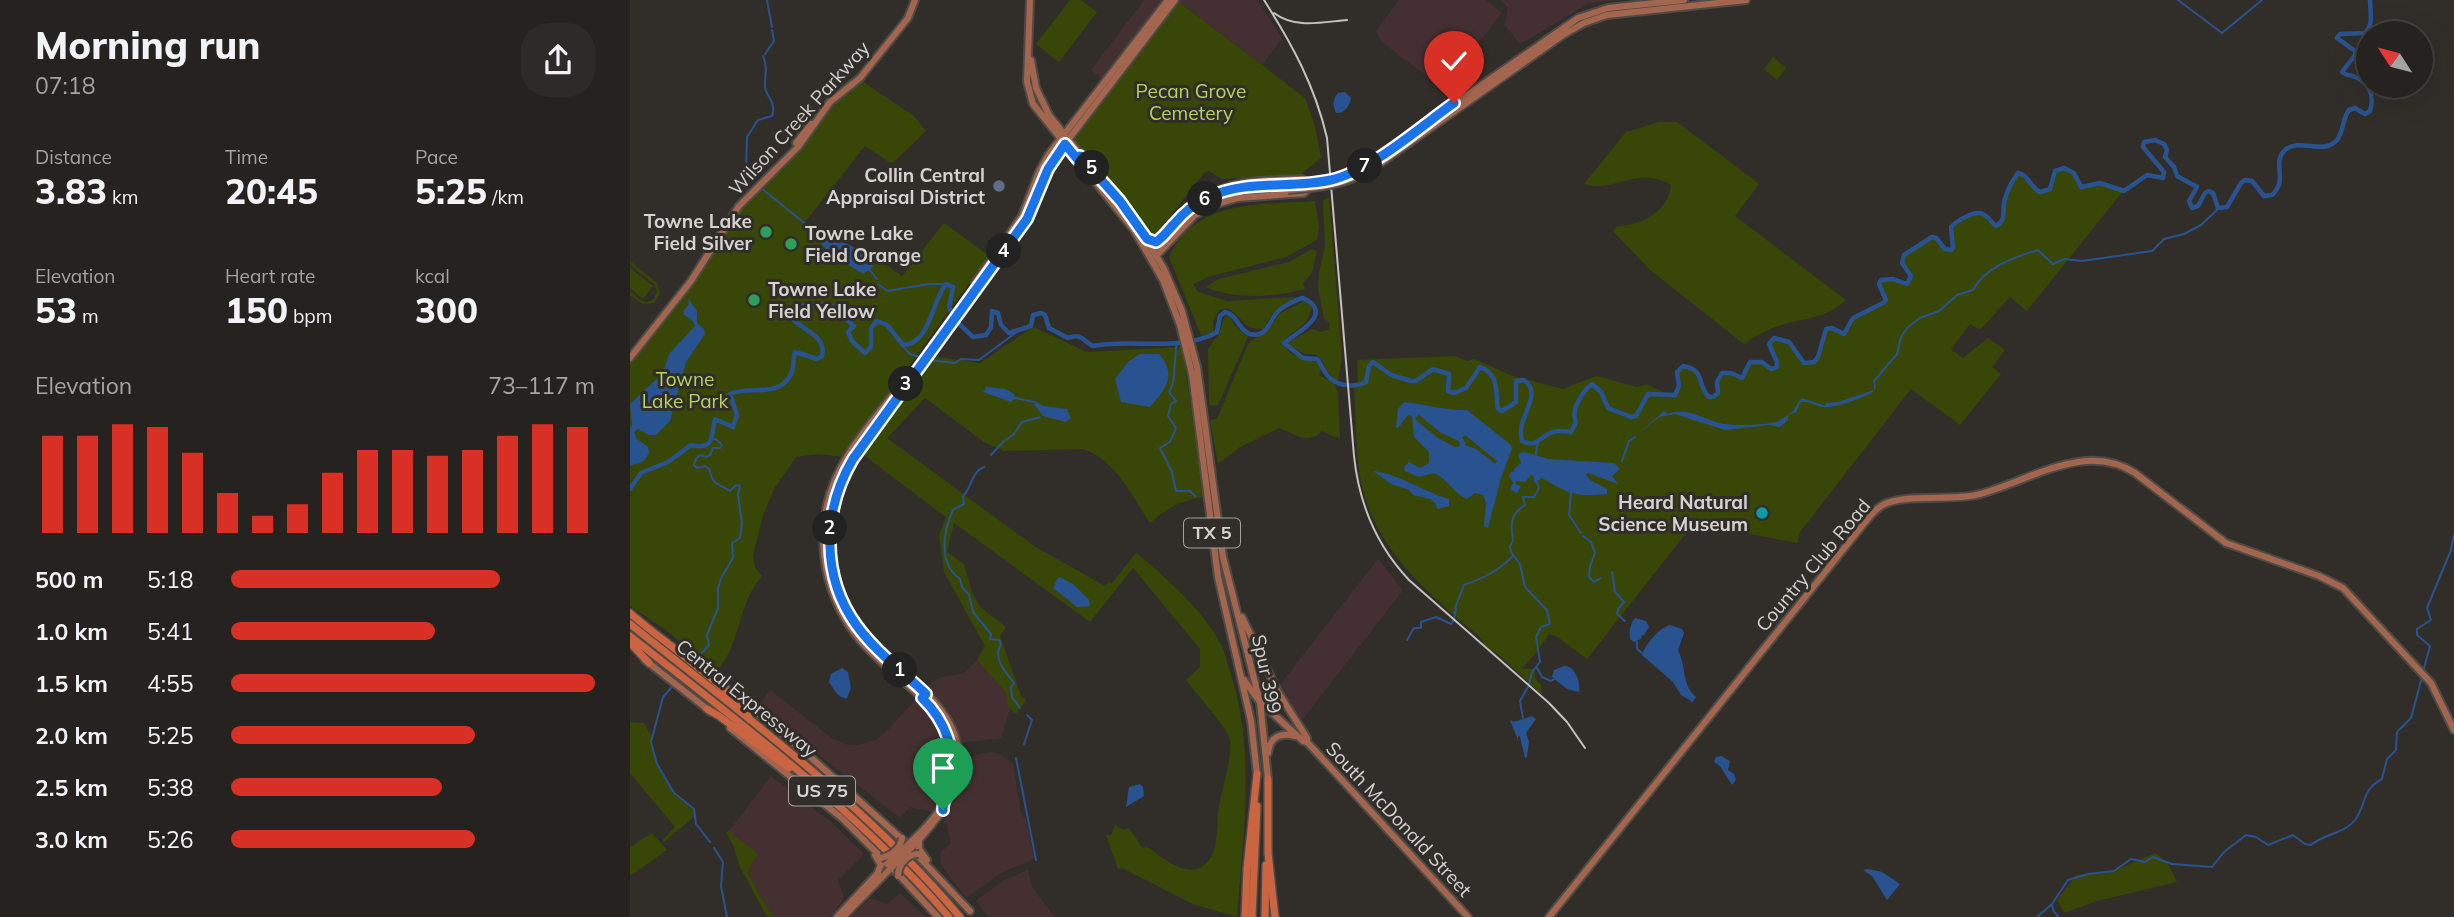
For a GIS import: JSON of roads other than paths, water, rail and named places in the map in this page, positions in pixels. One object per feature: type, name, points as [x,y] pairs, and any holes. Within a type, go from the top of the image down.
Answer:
[{"type":"highway","points":[[630,612],[687,662]]},
{"type":"highway","name":"Central Expressway","points":[[630,624],[687,662],[748,712],[750,720],[861,813],[910,861],[960,917]]},
{"type":"highway","name":"Central Expressway","points":[[630,636],[827,796],[904,867],[949,917]]},
{"type":"highway","points":[[630,646],[649,663]]},
{"type":"highway","points":[[707,709],[827,796]]},
{"type":"highway","points":[[1245,917],[1247,868],[1257,774]]},
{"type":"highway","points":[[1252,917],[1257,774]]},
{"type":"highway","points":[[1265,917],[1268,779]]},
{"type":"highway","points":[[1268,779],[1268,853],[1275,917]]},
{"type":"main road","name":"Wilson Creek Parkway","points":[[630,358],[691,281],[742,197],[799,139],[829,98],[859,73],[906,15],[914,0]]},
{"type":"main road","name":"TX 5","points":[[1030,0],[1029,55],[1024,85],[1033,104],[1125,208],[1147,239],[1186,334]]},
{"type":"main road","points":[[696,669],[806,753],[907,837],[918,838],[934,824],[956,787],[959,759],[953,732],[943,712],[939,714],[863,643],[846,620],[827,576],[823,549],[829,496],[846,457],[976,285],[1022,216],[1064,140],[1168,0]]},
{"type":"main road","points":[[1139,42],[1175,0]]},
{"type":"main road","points":[[1677,4],[1684,0]]},
{"type":"main road","points":[[1205,199],[1288,187],[1322,188],[1342,183],[1373,165],[1530,54],[1594,15],[1677,4],[1746,0]]},
{"type":"main road","name":"TX 5","points":[[1029,55],[1037,88],[1064,140]]},
{"type":"main road","points":[[1024,85],[1035,89],[1046,109],[1043,115],[1033,104]]},
{"type":"main road","name":"TX 5","points":[[1090,170],[1153,255],[1173,288],[1195,373],[1228,577],[1256,649]]},
{"type":"main road","points":[[1147,239],[1156,242],[1182,216],[1220,190],[1244,183],[1302,178],[1308,183],[1308,189],[1304,193],[1237,198],[1217,203],[1192,217]]},
{"type":"main road","points":[[1153,255],[1217,197]]},
{"type":"main road","points":[[1153,255],[1163,237]]},
{"type":"main road","points":[[1171,239],[1162,258],[1173,288]]},
{"type":"main road","name":"Wilson Creek Parkway","points":[[630,351],[712,246]]},
{"type":"main road","name":"TX 5","points":[[1198,395],[1218,577],[1238,669],[1260,702]]},
{"type":"main road","name":"Country Club Road","points":[[1549,917],[1866,521],[1883,505],[1892,501],[1969,496],[2054,469],[2092,460],[2111,462],[2135,473],[2227,543],[2336,584],[2350,595],[2427,678],[2436,690],[2454,730]]},
{"type":"main road","name":"Spur 399","points":[[1228,577],[1260,702],[1268,779]]},
{"type":"main road","points":[[1235,654],[1239,646],[1246,643],[1256,649]]},
{"type":"main road","name":"South McDonald Street","points":[[1256,649],[1307,742]]},
{"type":"main road","points":[[649,663],[829,807],[866,841],[936,917]]},
{"type":"main road","name":"Spur 399","points":[[1238,669],[1253,731],[1257,774]]},
{"type":"main road","points":[[880,875],[893,875],[918,838],[944,807],[952,786],[952,758],[947,735],[939,718],[924,698]]},
{"type":"main road","name":"South McDonald Street","points":[[1260,702],[1307,742],[1468,917]]},
{"type":"main road","points":[[1278,718],[1286,719],[1290,712]]},
{"type":"main road","points":[[1267,762],[1269,746],[1275,738],[1286,734],[1297,736]]},
{"type":"main road","points":[[806,753],[874,813],[972,914]]},
{"type":"main road","points":[[800,784],[879,857],[903,858],[972,914]]},
{"type":"main road","points":[[897,830],[902,838],[903,858],[936,917]]},
{"type":"main road","points":[[879,857],[889,856],[900,845],[902,838]]},
{"type":"main road","points":[[837,917],[880,875],[919,848],[918,838]]},
{"type":"main road","points":[[843,917],[880,875],[879,857]]},
{"type":"water","points":[[1345,92],[1351,98],[1349,104],[1344,111],[1336,113],[1335,98],[1338,93]]},
{"type":"water","points":[[808,225],[861,251],[869,257],[872,268],[863,274],[829,253],[819,241],[808,235]]},
{"type":"water","points":[[688,298],[697,311],[697,323],[704,329],[705,334],[686,362],[670,421],[656,435],[649,435],[638,429],[634,432],[636,438],[648,447],[649,453],[644,461],[630,466],[630,404],[663,373],[669,354],[695,326],[693,321],[683,314],[689,304]]},
{"type":"water","points":[[1140,354],[1159,354],[1168,369],[1167,382],[1150,407],[1121,402],[1115,379],[1128,362]]},
{"type":"water","points":[[1874,380],[1876,387],[1873,392],[1848,403],[1823,407],[1801,402],[1796,412],[1788,415],[1788,420],[1780,427],[1770,425],[1725,430],[1675,414],[1659,417],[1635,437],[1664,411],[1668,414],[1687,412],[1729,425],[1771,423],[1793,411],[1802,398],[1826,406],[1825,403],[1838,402],[1874,390]]},
{"type":"water","points":[[986,387],[1006,389],[1014,394],[1015,398],[1011,402],[983,392]]},
{"type":"water","points":[[1036,402],[1044,406],[1067,409],[1071,418],[1066,422],[1043,416],[1034,404]]},
{"type":"water","points":[[1404,402],[1467,410],[1511,445],[1488,528],[1484,526],[1486,503],[1483,495],[1475,493],[1467,499],[1434,473],[1419,477],[1405,471],[1404,467],[1409,462],[1420,468],[1429,463],[1429,452],[1414,437],[1412,416],[1408,415],[1398,428],[1396,427],[1398,409]],"holes":[[[1419,415],[1441,433],[1459,441],[1460,446],[1455,447],[1438,438],[1418,422],[1415,418]],[[1465,435],[1497,461],[1495,464],[1476,449],[1465,445],[1462,438]]]},
{"type":"water","points":[[1524,452],[1548,459],[1614,463],[1620,469],[1612,476],[1618,484],[1588,473],[1586,475],[1590,480],[1607,489],[1607,494],[1587,495],[1566,491],[1542,478],[1534,483],[1534,476],[1531,475],[1525,482],[1516,481],[1516,484],[1521,486],[1517,493],[1510,490],[1513,483],[1509,476],[1521,463],[1518,454]]},
{"type":"water","points":[[1373,471],[1449,499],[1449,506],[1437,509],[1430,499],[1413,495],[1409,490],[1391,484]]},
{"type":"water","points":[[1060,577],[1073,584],[1089,600],[1090,606],[1077,607],[1053,588]]},
{"type":"water","points":[[1635,618],[1646,621],[1649,627],[1641,639],[1634,642],[1630,639],[1630,633]]},
{"type":"water","points":[[1670,625],[1682,629],[1684,633],[1678,650],[1686,682],[1696,697],[1692,703],[1642,655],[1653,637]]},
{"type":"water","points":[[1564,666],[1576,675],[1579,692],[1567,689],[1552,677],[1554,670]]},
{"type":"water","points":[[842,668],[848,672],[851,688],[847,698],[839,695],[829,682],[831,674]]},
{"type":"water","points":[[1532,716],[1536,719],[1526,733],[1529,742],[1525,758],[1520,737],[1518,736],[1518,740],[1510,720],[1514,722]]},
{"type":"water","points":[[1721,756],[1730,761],[1728,770],[1734,774],[1736,780],[1732,785],[1720,766],[1714,762],[1716,757]]},
{"type":"water","points":[[1140,784],[1144,796],[1126,807],[1129,787]]},
{"type":"water","points":[[1863,870],[1882,872],[1900,884],[1887,900],[1872,876]]},
{"type":"waterway","points":[[767,0],[772,27]]},
{"type":"waterway","points":[[2178,0],[2222,33],[2262,0]]},
{"type":"waterway","points":[[630,489],[641,473],[668,462],[691,445],[708,444],[715,419],[733,427],[737,415],[730,394],[772,389],[786,382],[793,369],[795,352],[817,359],[822,356],[821,343],[791,317],[798,307],[822,305],[846,312],[848,321],[854,326],[848,332],[852,341],[865,353],[871,347],[871,328],[877,321],[887,325],[903,345],[912,343],[925,330],[946,284],[953,287],[949,307],[956,321],[973,337],[986,335],[991,327],[992,311],[998,313],[1001,325],[1009,333],[1031,326],[1033,315],[1041,313],[1045,315],[1049,328],[1068,338],[1079,337],[1093,346],[1188,342],[1217,332],[1220,316],[1225,312],[1233,316],[1246,332],[1255,335],[1266,329],[1280,310],[1303,298],[1316,310],[1315,317],[1304,329],[1284,343],[1303,358],[1317,359],[1335,382],[1348,385],[1366,382],[1369,366],[1373,362],[1391,375],[1411,381],[1416,381],[1433,369],[1449,374],[1448,391],[1454,393],[1466,388],[1480,367],[1494,379],[1498,409],[1502,411],[1516,402],[1516,381],[1524,380],[1532,392],[1521,432],[1522,441],[1527,443],[1535,442],[1555,431],[1571,432],[1576,422],[1578,401],[1592,384],[1601,392],[1608,408],[1631,417],[1636,416],[1648,394],[1675,395],[1679,386],[1677,372],[1683,366],[1698,374],[1705,392],[1709,397],[1713,397],[1718,393],[1717,382],[1722,373],[1731,373],[1742,378],[1750,362],[1762,362],[1771,369],[1777,367],[1769,344],[1774,338],[1789,342],[1804,363],[1814,362],[1826,329],[1832,328],[1844,334],[1853,318],[1886,300],[1879,284],[1881,280],[1893,279],[1907,284],[1911,276],[1902,263],[1904,255],[1932,237],[1945,249],[1951,250],[1951,227],[1971,215],[1983,214],[1996,226],[2000,223],[2006,196],[2018,173],[2025,176],[2040,192],[2050,189],[2055,171],[2064,168],[2074,173],[2081,187],[2100,183],[2124,191],[2147,175],[2163,178],[2164,172],[2143,147],[2144,142],[2155,140],[2164,144],[2167,150],[2165,157],[2174,167],[2177,176],[2197,187],[2189,201],[2192,208],[2198,206],[2209,191],[2213,193],[2218,208],[2227,207],[2245,180],[2252,181],[2264,196],[2272,195],[2279,183],[2279,160],[2285,150],[2297,145],[2318,147],[2331,144],[2337,140],[2349,110],[2355,108],[2365,114],[2370,111],[2372,100],[2367,85],[2342,72],[2355,55],[2355,51],[2337,38],[2340,34],[2365,33],[2371,22],[2370,0]]},
{"type":"waterway","points":[[765,54],[774,41],[772,30]]},
{"type":"waterway","points":[[753,180],[746,171],[747,137],[758,120],[772,116],[773,110],[765,88],[766,68],[763,56]]},
{"type":"waterway","points":[[761,188],[808,226]]},
{"type":"waterway","points":[[1874,381],[1897,354],[1901,337],[1908,327],[1920,318],[1939,311],[1957,295],[1973,290],[1985,275],[2001,264],[2038,250],[2053,264],[2064,259],[2082,261],[2152,251],[2164,239],[2184,234],[2201,225],[2219,208]]},
{"type":"waterway","points":[[869,269],[877,279]]},
{"type":"waterway","points":[[878,284],[887,291],[946,284]]},
{"type":"waterway","points":[[930,360],[955,363],[961,359],[979,360],[1018,331]]},
{"type":"waterway","points":[[900,343],[910,354],[925,359]]},
{"type":"waterway","points":[[1177,343],[1174,376],[1169,392],[1176,401],[1171,404],[1168,416],[1176,428],[1170,442],[1160,448],[1172,472],[1176,491],[1190,491],[1195,496]]},
{"type":"waterway","points":[[1015,398],[1034,402]]},
{"type":"waterway","points":[[1006,440],[1022,422],[1040,417]]},
{"type":"waterway","points":[[1622,461],[1629,441],[1635,437]]},
{"type":"waterway","points":[[694,661],[709,645],[707,635],[718,608],[718,589],[733,558],[732,543],[740,538],[742,523],[738,495],[740,486],[736,485],[730,491],[714,481],[705,466],[697,468],[694,465],[700,455],[706,457],[713,448],[720,448],[722,445],[713,439]]},
{"type":"waterway","points":[[991,455],[1004,441]]},
{"type":"waterway","points":[[1535,458],[1538,442]]},
{"type":"waterway","points":[[954,509],[964,504],[963,496],[976,473],[984,467]]},
{"type":"waterway","points":[[1512,531],[1514,516],[1525,505],[1523,497],[1534,497],[1539,488],[1536,480]]},
{"type":"waterway","points":[[1571,493],[1569,515],[1581,533]]},
{"type":"waterway","points":[[953,510],[944,547],[948,565],[960,579],[962,587],[969,595],[973,612],[991,634],[990,639],[999,640],[999,660],[1014,683],[1011,687],[1012,697],[1020,708]]},
{"type":"waterway","points":[[1512,533],[1511,552],[1520,564],[1525,587],[1547,610],[1550,624],[1541,627],[1536,637],[1540,662],[1532,672],[1529,684]]},
{"type":"waterway","points":[[2423,672],[2430,646],[2417,635],[2417,629],[2431,620],[2427,608],[2451,550],[2454,535]]},
{"type":"waterway","points":[[1583,536],[1591,542],[1595,553],[1589,577],[1594,582],[1601,578]]},
{"type":"waterway","points":[[1455,608],[1464,585],[1490,574],[1513,556]]},
{"type":"waterway","points":[[1612,572],[1615,592],[1624,602],[1617,614],[1625,621]]},
{"type":"waterway","points":[[1454,619],[1456,609]]},
{"type":"waterway","points":[[1407,640],[1414,628],[1421,628],[1421,622],[1436,617],[1451,624],[1453,621]]},
{"type":"waterway","points":[[1637,642],[1637,649],[1642,653]]},
{"type":"waterway","points":[[1537,668],[1542,677],[1551,681],[1554,679]]},
{"type":"waterway","points":[[2037,917],[2052,904],[2068,880],[2114,871],[2131,859],[2145,862],[2153,857],[2172,864],[2212,867],[2224,852],[2246,835],[2256,837],[2268,845],[2293,835],[2311,845],[2346,828],[2359,814],[2367,793],[2382,779],[2387,759],[2396,750],[2397,732],[2411,718],[2422,677]]},
{"type":"waterway","points":[[679,679],[663,697],[651,742],[657,764],[674,793],[694,809],[696,824],[710,842]]},
{"type":"waterway","points":[[1523,718],[1520,701],[1528,687]]},
{"type":"waterway","points":[[1024,744],[1032,720],[1027,715]]},
{"type":"waterway","points":[[1016,758],[1036,860]]},
{"type":"waterway","points":[[714,848],[723,862],[721,886],[727,917]]},
{"type":"waterway","points":[[2052,905],[2059,917]]},
{"type":"railway","points":[[1264,0],[1302,66],[1327,138],[1356,474],[1371,523],[1387,553],[1409,580],[1549,703],[1567,722],[1585,748]]},
{"type":"railway","points":[[1274,13],[1300,23],[1347,20]]},
{"type":"place","name":"Collin Central Appraisal District","points":[[999,186]]},
{"type":"place","name":"Towne Lake Field Silver","points":[[766,232]]},
{"type":"place","name":"Towne Lake Field Orange","points":[[791,244]]},
{"type":"place","name":"Towne Lake Field Yellow","points":[[754,300]]},
{"type":"place","name":"Heard Natural Science Museum","points":[[1762,513]]},
{"type":"park label","name":"Pecan Grove Cemetery","points":[[1191,102]]},
{"type":"park label","name":"Towne Lake Park","points":[[685,390]]}]
